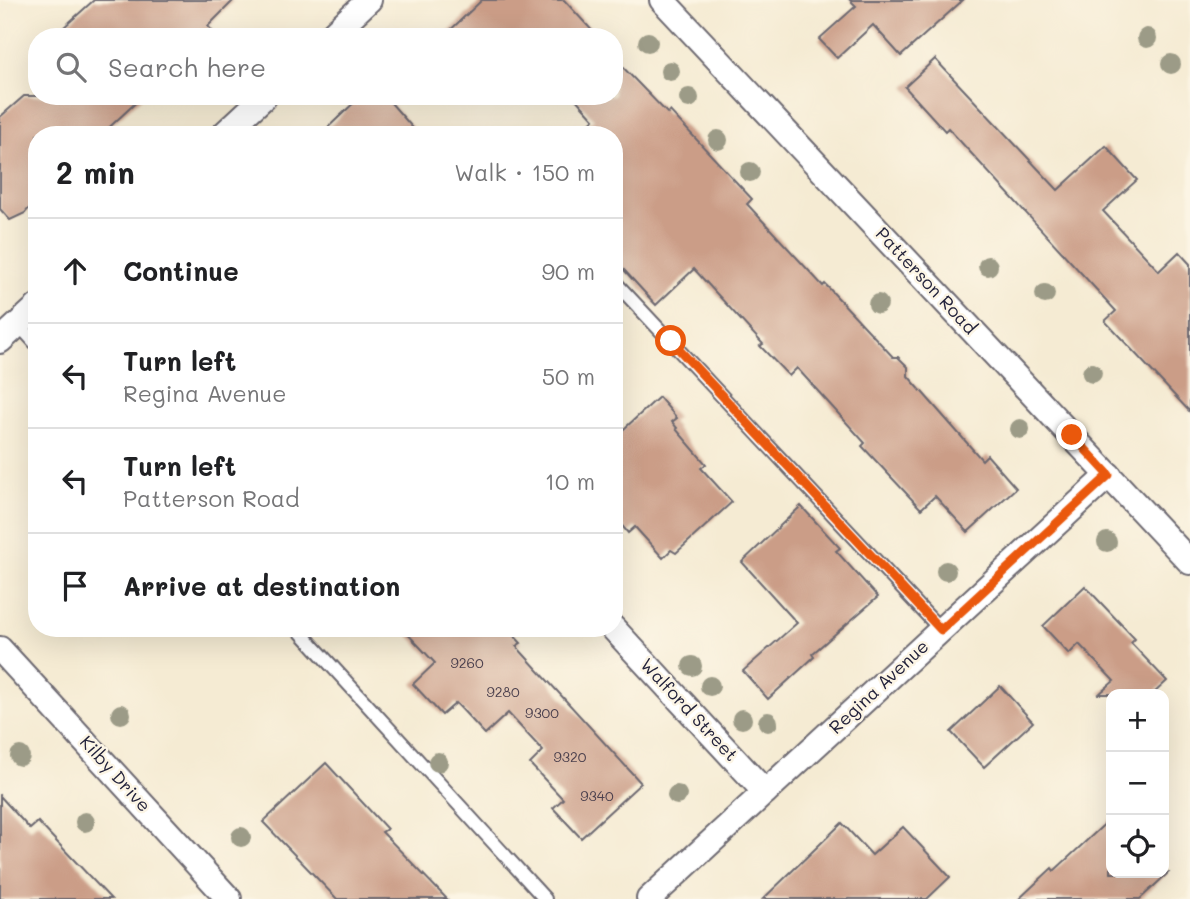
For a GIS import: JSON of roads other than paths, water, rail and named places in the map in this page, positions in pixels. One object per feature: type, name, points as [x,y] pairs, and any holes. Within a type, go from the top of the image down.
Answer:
[{"type":"street","points":[[339,28],[369,0]]},
{"type":"street","name":"Patterson Road","points":[[662,0],[1190,562]]},
{"type":"street","points":[[233,126],[255,105]]},
{"type":"street","points":[[9,332],[28,315]]},
{"type":"street","name":"Regina Avenue","points":[[649,899],[1109,475]]},
{"type":"street","name":"Walford Street","points":[[621,637],[765,792]]},
{"type":"street","name":"Kilby Drive","points":[[0,649],[229,899]]},
{"type":"lane","points":[[623,291],[941,630]]},
{"type":"lane","points":[[9,332],[28,341]]},
{"type":"lane","points":[[305,637],[545,899]]}]
